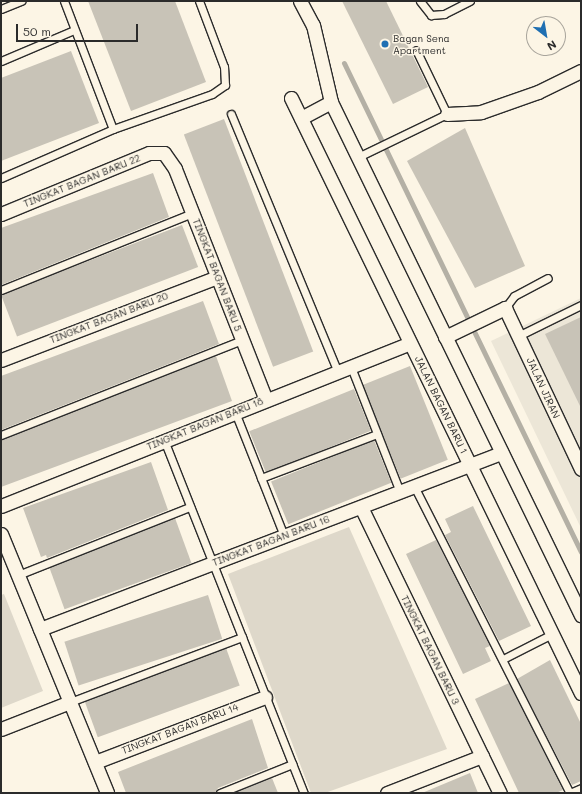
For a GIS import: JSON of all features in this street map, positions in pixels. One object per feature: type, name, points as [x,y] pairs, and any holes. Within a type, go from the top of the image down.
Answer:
[{"type":"street","points":[[300,1],[313,25],[331,102],[581,615]]},
{"type":"street","points":[[447,114],[481,112],[538,92],[581,71]]},
{"type":"street","name":"JALAN BAGAN BARU 1","points":[[291,98],[581,693]]},
{"type":"street","points":[[301,118],[331,102]]},
{"type":"street","name":"TINGKAT BAGAN BARU 22","points":[[1,214],[150,153],[164,153]]},
{"type":"street","name":"TINGKAT BAGAN BARU 5","points":[[164,153],[175,169],[266,400]]},
{"type":"street","name":"TINGKAT BAGAN BARU 20","points":[[1,360],[217,276]]},
{"type":"street","points":[[445,337],[505,308]]},
{"type":"street","name":"JALAN JIRAN","points":[[505,308],[580,462]]},
{"type":"street","name":"TINGKAT BAGAN BARU 18","points":[[1,506],[410,343]]},
{"type":"street","name":"TINGKAT BAGAN BARU 16","points":[[40,630],[502,453]]},
{"type":"street","name":"TINGKAT BAGAN BARU 3","points":[[361,507],[500,793]]},
{"type":"street","points":[[1,534],[107,793]]},
{"type":"street","name":"TINGKAT BAGAN BARU 14","points":[[95,762],[266,696]]},
{"type":"street","points":[[1,729],[70,702]]},
{"type":"street","points":[[387,793],[482,756]]},
{"type":"lane","points":[[1,9],[21,1]]},
{"type":"lane","points":[[64,1],[113,129]]},
{"type":"lane","points":[[1,178],[113,129],[212,94],[225,85],[224,67],[199,1]]},
{"type":"lane","points":[[420,1],[431,15],[444,14],[470,1]]},
{"type":"lane","points":[[1,61],[74,30]]},
{"type":"lane","points":[[358,157],[447,114],[416,50]]},
{"type":"lane","points":[[231,114],[338,372]]},
{"type":"lane","points":[[1,290],[193,213]]},
{"type":"lane","points":[[505,308],[514,296],[548,278]]},
{"type":"lane","points":[[518,336],[581,305]]},
{"type":"lane","points":[[1,435],[242,340]]},
{"type":"lane","points":[[352,367],[400,492]]},
{"type":"lane","points":[[235,412],[284,536]]},
{"type":"lane","points":[[261,478],[377,434]]},
{"type":"lane","points":[[164,440],[304,793]]},
{"type":"lane","points":[[414,486],[570,793],[581,788]]},
{"type":"lane","points":[[18,575],[190,507]]},
{"type":"lane","points":[[503,660],[552,634]]},
{"type":"lane","points":[[70,702],[242,637]]},
{"type":"lane","points":[[220,793],[292,764]]},
{"type":"shaded area","points":[[581,298],[581,528],[491,341]]},
{"type":"shaded area","points":[[349,527],[447,749],[325,793],[311,793],[228,574]]},
{"type":"shaded area","points":[[4,594],[43,691],[1,708],[1,595]]},
{"type":"building","points":[[88,1],[175,1],[206,82],[131,111]]},
{"type":"building","name":"Bagan Sena Apartment","points":[[342,1],[386,1],[428,87],[393,104]]},
{"type":"building","points":[[71,51],[99,123],[1,161],[1,78]]},
{"type":"building","points":[[224,119],[313,351],[273,367],[184,134]]},
{"type":"building","points":[[465,128],[525,266],[475,288],[407,161]]},
{"type":"building","points":[[153,173],[169,217],[1,285],[1,228]]},
{"type":"building","points":[[182,225],[198,267],[17,337],[1,294]]},
{"type":"building","points":[[203,301],[219,344],[1,430],[1,376]]},
{"type":"building","points":[[581,317],[581,408],[545,334]]},
{"type":"building","points":[[216,356],[232,401],[1,487],[1,440]]},
{"type":"building","points":[[410,366],[448,460],[401,479],[363,385]]},
{"type":"building","points":[[354,389],[371,431],[266,473],[249,431]]},
{"type":"building","points":[[374,440],[391,483],[288,524],[271,482]]},
{"type":"building","points":[[151,462],[168,510],[47,558],[46,555],[41,557],[23,508]]},
{"type":"building","points":[[473,506],[531,626],[499,641],[445,535],[451,532],[445,519]]},
{"type":"building","points":[[175,518],[191,563],[65,609],[48,564]]},
{"type":"building","points":[[436,540],[490,646],[485,648],[491,661],[463,674],[406,554]]},
{"type":"building","points":[[208,595],[222,639],[79,685],[64,642]]},
{"type":"building","points":[[226,648],[240,686],[98,737],[84,700]]},
{"type":"building","points":[[550,660],[581,724],[581,781],[572,785],[517,679]]},
{"type":"building","points":[[509,683],[563,790],[556,793],[519,793],[475,699]]},
{"type":"building","points":[[252,719],[268,768],[218,788],[215,793],[126,793],[118,772]]},
{"type":"building","points":[[470,773],[478,793],[422,793]]},
{"type":"building","points":[[272,778],[278,793],[233,793]]},
{"type":"waterway","points":[[344,63],[581,552]]},
{"type":"place","name":"Bagan Sena Apartment","points":[[385,44]]}]
